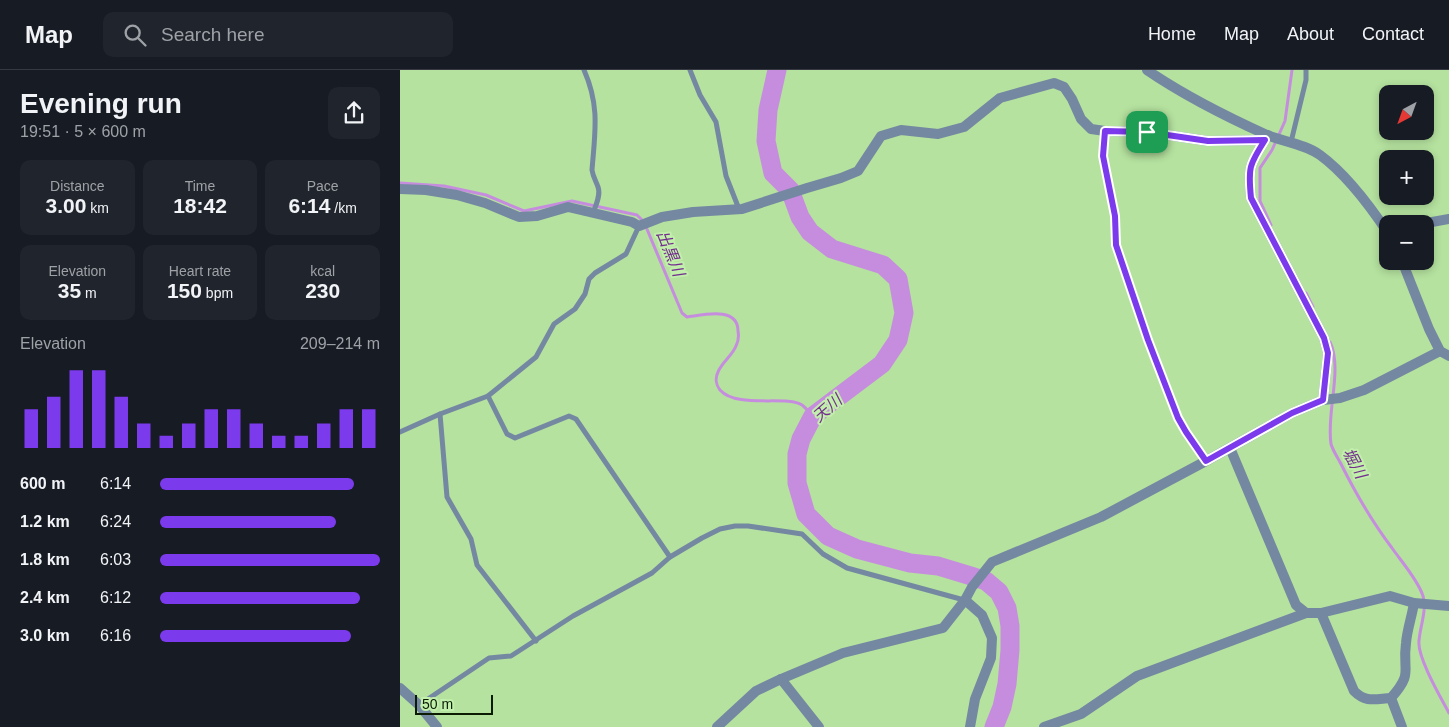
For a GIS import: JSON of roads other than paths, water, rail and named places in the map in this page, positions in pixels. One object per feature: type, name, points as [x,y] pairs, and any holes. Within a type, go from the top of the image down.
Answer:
[{"type":"street","points":[[1147,70],[1176,90],[1268,137]]},
{"type":"street","points":[[400,189],[426,190],[457,195],[485,202],[519,217],[538,216],[568,207],[632,222],[639,226],[662,217],[693,212],[740,209],[842,178],[858,171],[881,136],[901,130],[938,134],[964,126],[1000,98],[1054,83],[1064,88],[1072,99],[1080,119],[1091,129],[1147,132],[1208,141],[1268,137],[1288,141],[1319,154],[1328,161],[1379,219]]},
{"type":"street","points":[[1268,137],[1251,162],[1249,179],[1251,198],[1324,338],[1328,353],[1325,399]]},
{"type":"street","points":[[1434,222],[1449,219]]},
{"type":"street","points":[[717,727],[756,691],[782,679],[843,653],[943,628],[992,562],[1101,517],[1292,413],[1325,399],[1340,398],[1364,390],[1445,353],[1429,329],[1406,270]]},
{"type":"street","points":[[1230,448],[1296,605],[1306,613]]},
{"type":"street","points":[[1044,727],[1081,714],[1137,676],[1306,613],[1321,613],[1390,596],[1415,603],[1449,606]]},
{"type":"street","points":[[965,600],[982,615],[992,638],[991,658],[975,699],[970,727]]},
{"type":"street","points":[[1321,613],[1354,691],[1360,697],[1367,700],[1390,698],[1402,684],[1406,674],[1406,643],[1415,603]]},
{"type":"street","points":[[782,679],[819,727]]},
{"type":"street","points":[[400,688],[419,705],[437,727]]},
{"type":"street","points":[[1390,698],[1402,727]]},
{"type":"lane","points":[[584,70],[593,94],[596,116],[592,170],[593,177],[599,188],[593,213]]},
{"type":"lane","points":[[690,70],[700,95],[716,122],[726,176],[740,209]]},
{"type":"lane","points":[[1288,141],[1306,80],[1306,70]]},
{"type":"lane","points":[[1105,131],[1103,156],[1115,216],[1116,245],[1148,340],[1178,418],[1206,461]]},
{"type":"lane","points":[[400,432],[440,414],[488,396],[536,357],[554,324],[575,309],[585,294],[589,279],[594,273],[626,254],[639,226]]},
{"type":"lane","points":[[488,396],[507,434],[515,438],[569,416],[576,419],[670,557]]},
{"type":"lane","points":[[440,414],[447,497],[471,539],[477,564],[536,641]]},
{"type":"lane","points":[[419,705],[468,674],[489,658],[511,656],[573,616],[652,573],[670,557],[720,529],[735,526],[748,526],[802,534],[823,554],[847,568],[965,600]]},
{"type":"waterway","name":"出黒川","points":[[777,70],[768,110],[766,141],[773,173],[790,190],[800,217],[810,232],[832,249],[883,265],[898,279],[904,313],[898,340],[882,364],[813,416],[801,439],[797,454],[797,483],[806,514],[828,536],[857,549],[910,563],[938,566],[986,581],[999,592],[1007,608],[1010,626],[1010,650],[1007,684],[1002,707],[994,727]]},
{"type":"waterway","name":"堀川","points":[[1271,225],[1260,201],[1260,168],[1272,150],[1285,121],[1292,70]]},
{"type":"waterway","name":"出黒川","points":[[400,183],[444,186],[486,195],[524,211],[572,201],[637,215],[644,222],[682,313],[687,317],[710,314],[726,315],[736,323],[737,344],[717,374],[716,381],[720,390],[728,396],[738,399],[795,402],[802,405],[813,416]]},
{"type":"waterway","name":"堀川","points":[[1306,293],[1313,307]]},
{"type":"waterway","name":"堀川","points":[[1330,342],[1334,353],[1335,365],[1330,432],[1331,444],[1365,507],[1421,590],[1424,607],[1419,648],[1430,677],[1449,713]]},
{"type":"water label","name":"天川","points":[[827,408]]}]
